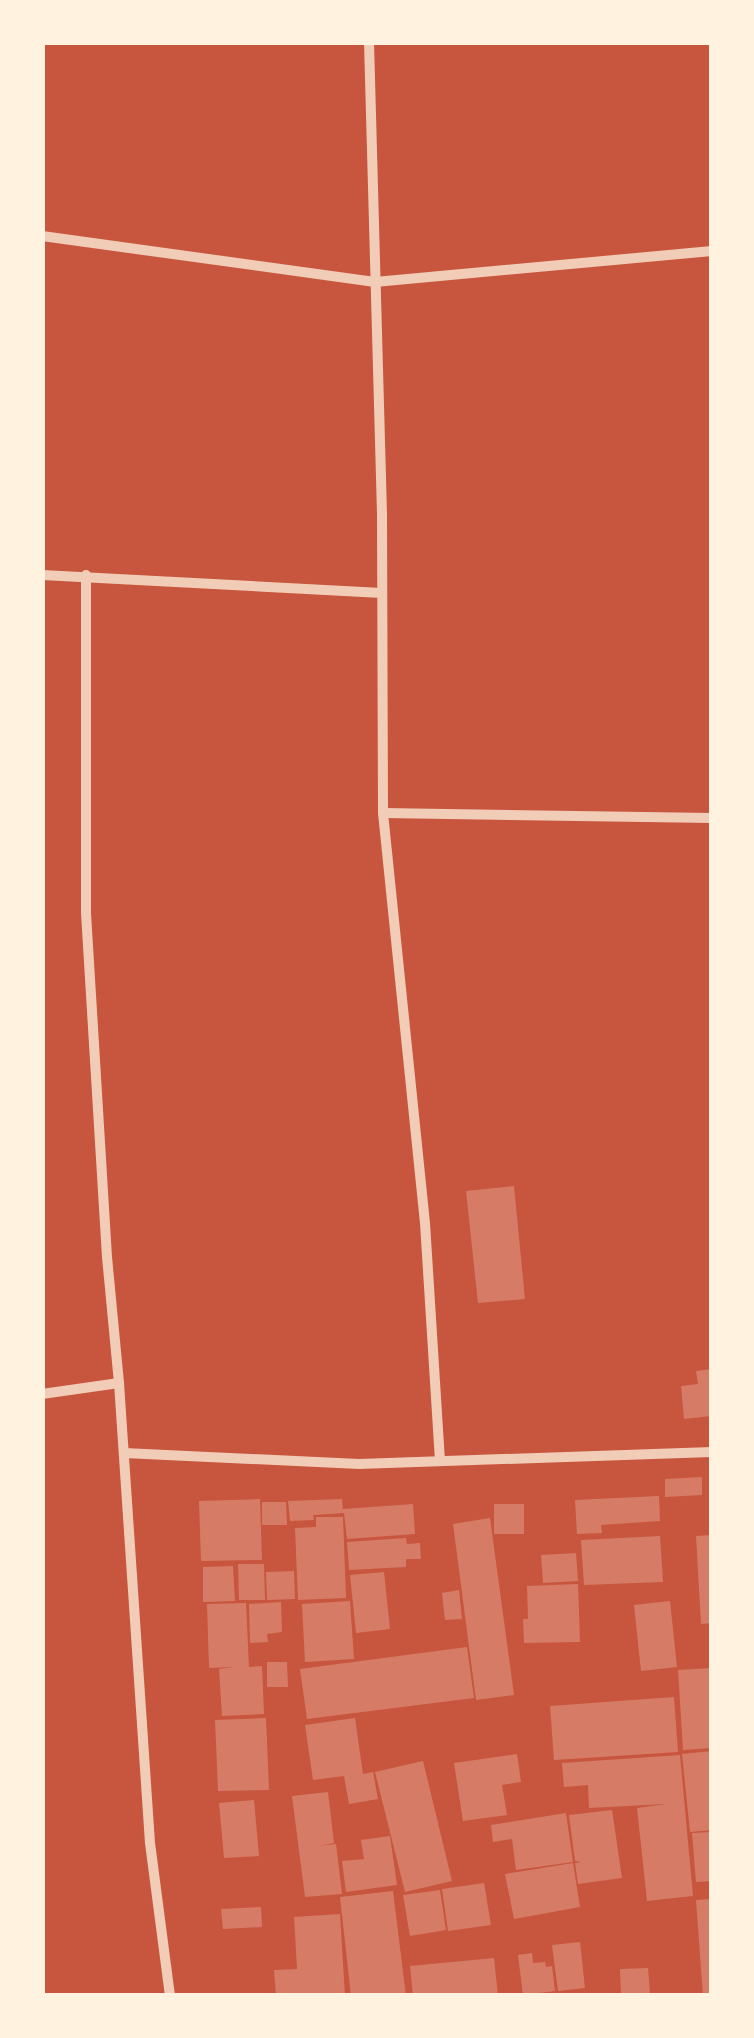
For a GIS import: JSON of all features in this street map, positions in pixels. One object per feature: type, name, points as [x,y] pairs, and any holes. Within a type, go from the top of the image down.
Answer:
[{"type":"street","points":[[368,42],[382,593],[383,813],[425,1222],[440,1461]]},
{"type":"street","points":[[42,236],[375,282],[712,251]]},
{"type":"street","points":[[42,575],[382,593]]},
{"type":"street","points":[[86,575],[86,913],[150,1843],[170,1996]]},
{"type":"street","points":[[383,813],[712,818]]},
{"type":"street","points":[[42,1394],[119,1383]]},
{"type":"street","points":[[124,1454],[359,1464],[712,1452]]},
{"type":"building","points":[[514,1186],[525,1299],[478,1303],[466,1191]]},
{"type":"building","points":[[712,1369],[712,1416],[684,1419],[681,1386],[698,1384],[696,1371]]},
{"type":"building","points":[[702,1477],[702,1495],[665,1497],[665,1479]]},
{"type":"building","points":[[659,1496],[660,1521],[601,1525],[602,1533],[577,1534],[575,1500]]},
{"type":"building","points":[[260,1499],[262,1560],[201,1561],[199,1501]]},
{"type":"building","points":[[342,1499],[343,1509],[413,1504],[415,1534],[347,1539],[344,1513],[290,1521],[288,1501]]},
{"type":"building","points":[[262,1502],[286,1502],[287,1525],[262,1525]]},
{"type":"building","points":[[494,1504],[524,1504],[524,1534],[494,1534]]},
{"type":"building","points":[[316,1517],[343,1517],[346,1598],[298,1600],[295,1528],[316,1527]]},
{"type":"building","points":[[490,1518],[514,1695],[476,1700],[453,1524]]},
{"type":"building","points":[[712,1535],[712,1623],[701,1624],[696,1536]]},
{"type":"building","points":[[660,1536],[663,1582],[584,1585],[581,1540]]},
{"type":"building","points":[[406,1538],[407,1544],[420,1543],[421,1559],[406,1559],[406,1567],[349,1570],[347,1542]]},
{"type":"building","points":[[576,1553],[578,1581],[543,1583],[541,1555]]},
{"type":"building","points":[[238,1564],[264,1564],[265,1600],[239,1600]]},
{"type":"building","points":[[233,1566],[235,1601],[203,1602],[203,1567]]},
{"type":"building","points":[[294,1571],[295,1599],[267,1600],[266,1572]]},
{"type":"building","points":[[384,1572],[390,1629],[356,1633],[350,1575]]},
{"type":"building","points":[[578,1584],[580,1642],[524,1643],[527,1586]]},
{"type":"building","points":[[459,1590],[462,1619],[445,1620],[442,1593]]},
{"type":"building","points":[[350,1601],[354,1659],[305,1662],[302,1604]]},
{"type":"building","points":[[670,1601],[677,1667],[641,1671],[634,1605]]},
{"type":"building","points":[[281,1602],[282,1632],[267,1634],[268,1642],[250,1643],[249,1604]]},
{"type":"building","points":[[246,1603],[249,1667],[262,1666],[264,1714],[222,1716],[219,1669],[234,1667],[209,1668],[207,1604]]},
{"type":"building","points":[[467,1647],[474,1698],[307,1719],[300,1669]]},
{"type":"building","points":[[267,1662],[287,1662],[288,1687],[267,1687]]},
{"type":"building","points":[[712,1668],[712,1748],[683,1750],[678,1670]]},
{"type":"building","points":[[674,1697],[678,1752],[554,1760],[550,1706]]},
{"type":"building","points":[[266,1718],[269,1790],[218,1791],[215,1720]]},
{"type":"building","points":[[355,1718],[363,1774],[373,1772],[378,1799],[349,1804],[344,1776],[313,1780],[305,1725]]},
{"type":"building","points":[[712,1751],[712,1830],[690,1832],[682,1754]]},
{"type":"building","points":[[517,1754],[521,1782],[502,1785],[507,1815],[463,1821],[454,1763]]},
{"type":"building","points":[[680,1755],[693,1896],[647,1901],[637,1808],[666,1804],[589,1808],[588,1785],[564,1787],[562,1763]]},
{"type":"building","points":[[423,1761],[452,1881],[405,1892],[375,1772]]},
{"type":"building","points":[[328,1792],[334,1843],[319,1846],[336,1844],[342,1894],[305,1897],[292,1796]]},
{"type":"building","points":[[254,1800],[259,1856],[224,1858],[219,1803]]},
{"type":"building","points":[[612,1810],[622,1878],[578,1884],[575,1863],[581,1862],[575,1861],[569,1815]]},
{"type":"building","points":[[566,1813],[573,1862],[516,1870],[512,1839],[493,1842],[491,1825]]},
{"type":"building","points":[[712,1832],[712,1881],[696,1882],[692,1833]]},
{"type":"building","points":[[390,1836],[397,1885],[346,1892],[342,1861],[364,1859],[361,1840]]},
{"type":"building","points":[[573,1863],[580,1907],[514,1919],[505,1874]]},
{"type":"building","points":[[484,1883],[491,1925],[448,1931],[442,1889]]},
{"type":"building","points":[[440,1890],[446,1930],[410,1936],[403,1895]]},
{"type":"building","points":[[393,1891],[406,1996],[351,1996],[340,1897]]},
{"type":"building","points":[[712,1899],[712,1996],[703,1996],[696,1900]]},
{"type":"building","points":[[261,1907],[262,1927],[223,1929],[221,1909]]},
{"type":"building","points":[[340,1914],[345,1996],[276,1996],[274,1970],[297,1969],[294,1917]]},
{"type":"building","points":[[580,1942],[585,1988],[558,1991],[552,1945]]},
{"type":"building","points":[[532,1953],[533,1963],[552,1966],[555,1991],[523,1995],[518,1955]]},
{"type":"building","points":[[494,1958],[498,1996],[413,1996],[410,1966]]},
{"type":"building","points":[[648,1968],[650,1993],[621,1995],[620,1969]]}]
